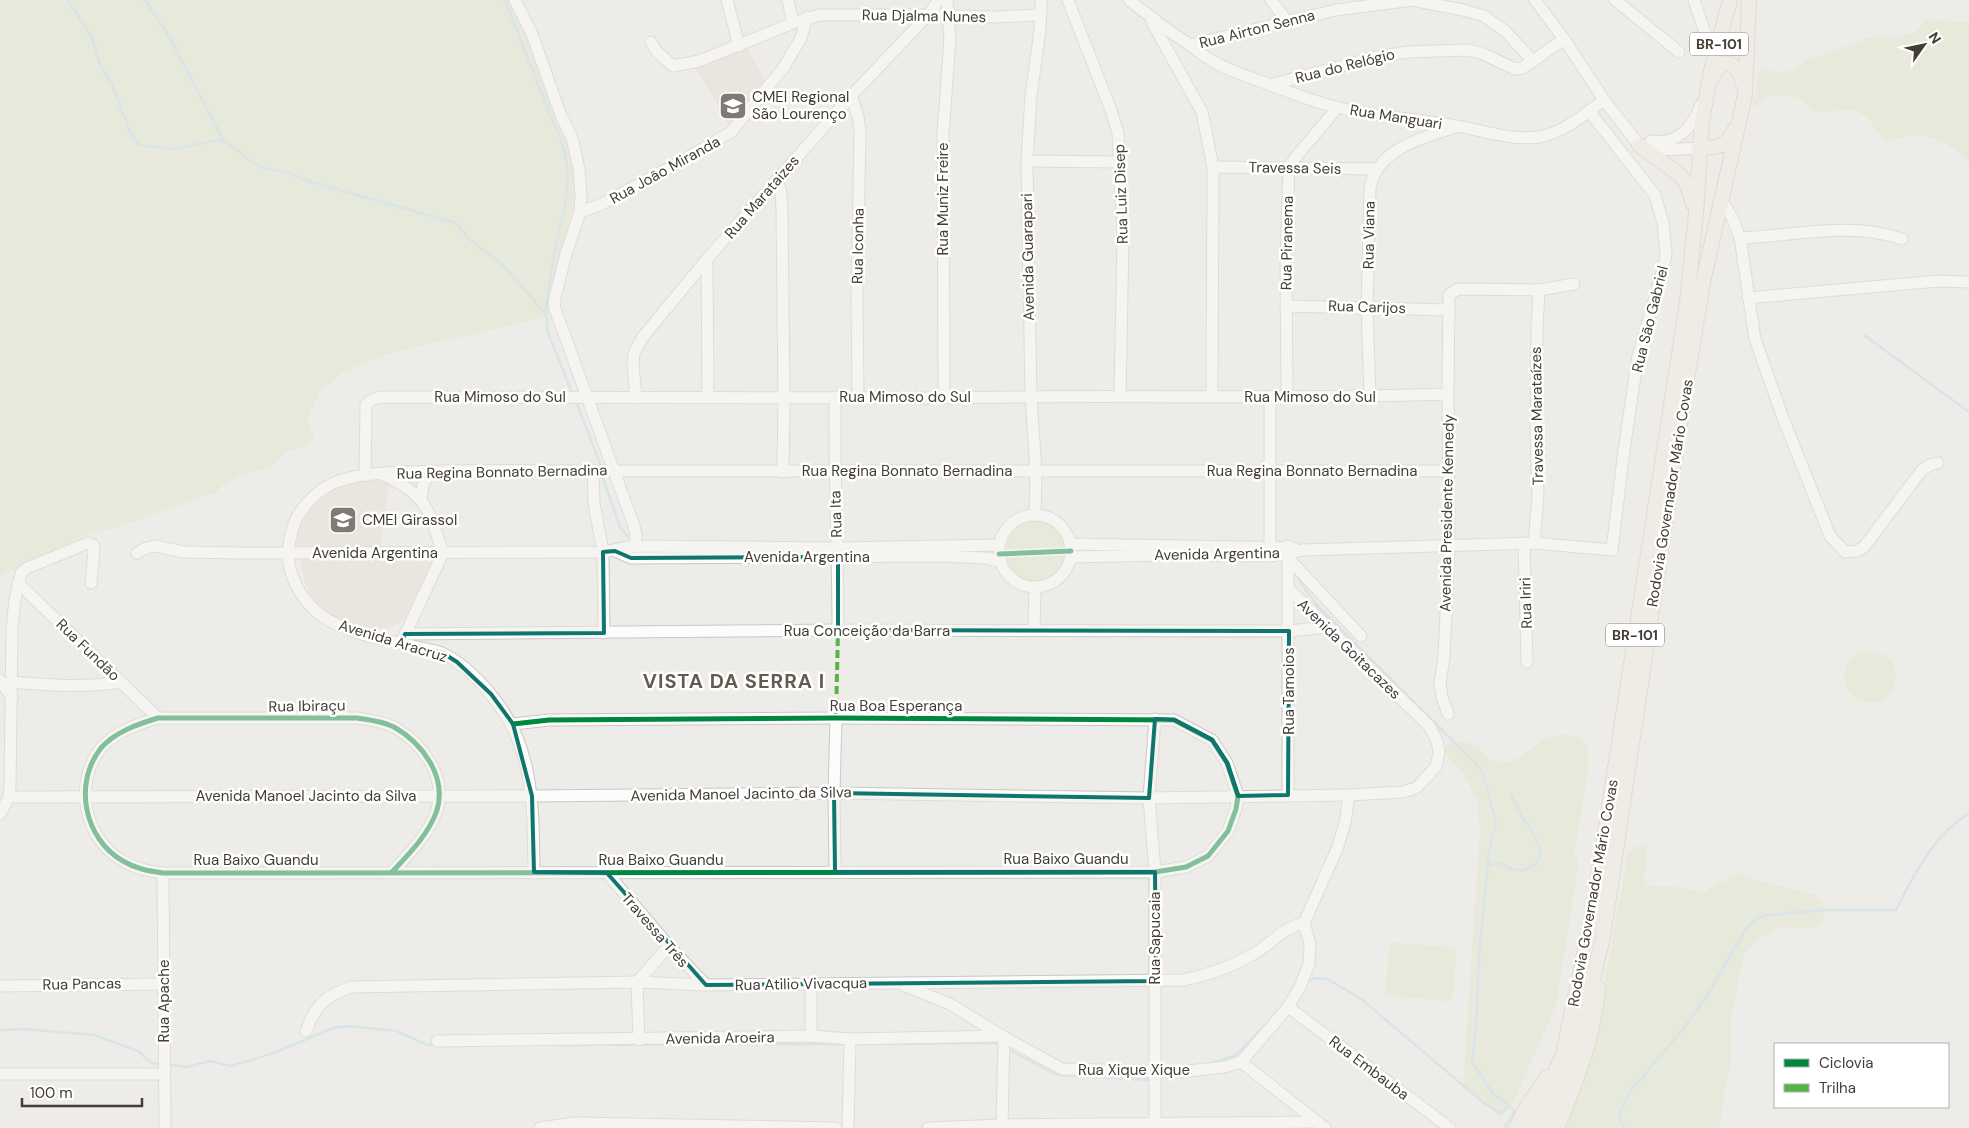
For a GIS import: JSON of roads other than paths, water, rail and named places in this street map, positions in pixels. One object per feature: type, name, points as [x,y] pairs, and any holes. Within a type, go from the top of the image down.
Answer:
[{"type":"main road","name":"Rodovia Governador Mário Covas","points":[[1545,1120],[1563,1054],[1592,917],[1687,302],[1696,214],[1699,148],[1708,87],[1730,0]]},
{"type":"main road","name":"Rodovia Governador Mário Covas","points":[[1530,1128],[1545,1120],[1577,1047],[1603,937],[1703,282],[1721,199],[1742,117],[1745,95],[1749,0]]},
{"type":"main road","points":[[1708,87],[1719,67],[1728,63],[1734,64],[1745,95]]},
{"type":"main road","points":[[1699,148],[1720,147],[1731,137],[1742,117]]},
{"type":"main road","points":[[1639,145],[1680,175],[1687,185],[1696,214]]},
{"type":"main road","points":[[1516,1128],[1545,1120]]},
{"type":"street","points":[[515,0],[532,34],[575,148],[581,195],[580,212],[566,254],[554,309],[635,530],[635,546]]},
{"type":"street","points":[[727,0],[739,46]]},
{"type":"street","points":[[788,0],[793,22]]},
{"type":"street","name":"Rua Marataizes","points":[[636,398],[633,365],[637,345],[707,259],[777,179],[940,0]]},
{"type":"street","name":"Rua Muniz Freire","points":[[944,398],[942,161],[950,39],[946,0]]},
{"type":"street","name":"Avenida Guarapari","points":[[1035,515],[1036,471],[1031,396],[1026,161],[1041,0]]},
{"type":"street","name":"Rua Luiz Disep","points":[[1068,0],[1111,110],[1118,133],[1123,238],[1120,397]]},
{"type":"street","name":"Rua Airton Senna","points":[[1129,0],[1190,45],[1336,10],[1412,0],[1427,2],[1489,18],[1505,31],[1533,62]]},
{"type":"street","points":[[1271,0],[1287,21]]},
{"type":"street","points":[[1535,0],[1564,39],[1604,100],[1639,145],[1660,150],[1699,148]]},
{"type":"street","points":[[1615,0],[1679,52]]},
{"type":"street","points":[[1694,0],[1705,34]]},
{"type":"street","name":"Rua Djalma Nunes","points":[[651,42],[657,52],[673,66],[699,62],[793,22],[819,15],[994,17],[1041,15]]},
{"type":"street","points":[[1148,15],[1202,112],[1214,167],[1212,396]]},
{"type":"street","name":"Rua João Miranda","points":[[580,212],[602,204],[731,132],[784,67],[802,38],[807,17]]},
{"type":"street","points":[[1533,62],[1564,39]]},
{"type":"street","name":"Rua Manguari","points":[[1190,45],[1214,64],[1338,108],[1523,138],[1540,137],[1558,131],[1604,100]]},
{"type":"street","name":"Rua do Relógio","points":[[1270,85],[1376,56],[1407,52],[1467,50],[1481,53],[1515,69],[1522,68],[1533,62]]},
{"type":"street","points":[[1628,131],[1642,139],[1658,142],[1666,142],[1679,137],[1693,124],[1708,87]]},
{"type":"street","name":"Rua Iconha","points":[[851,96],[858,116],[860,130],[857,300],[858,397]]},
{"type":"street","points":[[1289,167],[1338,108]]},
{"type":"street","name":"Rua São Gabriel","points":[[1589,111],[1655,195],[1663,224],[1666,254],[1638,356],[1612,550]]},
{"type":"street","name":"Rua Viana","points":[[1370,397],[1367,307],[1370,188],[1372,176],[1395,151],[1410,143],[1458,126]]},
{"type":"street","points":[[1026,161],[1120,162]]},
{"type":"street","name":"Travessa Seis","points":[[1214,167],[1377,169]]},
{"type":"street","name":"Rua Piranema","points":[[1286,396],[1286,261],[1289,167]]},
{"type":"street","points":[[777,179],[781,193],[782,209],[783,472]]},
{"type":"street","points":[[1721,199],[1733,219],[1740,238],[1755,339],[1783,418],[1830,536],[1845,552],[1857,551],[1864,547],[1922,470],[1938,463]]},
{"type":"street","points":[[1740,238],[1865,230],[1888,234],[1902,239]]},
{"type":"street","points":[[707,259],[708,397]]},
{"type":"street","points":[[1748,298],[1938,281],[1969,282]]},
{"type":"street","points":[[1448,310],[1449,295],[1458,289],[1539,290],[1574,284]]},
{"type":"street","name":"Travessa Marataízes","points":[[1529,543],[1538,494],[1536,435],[1539,290]]},
{"type":"street","name":"Rua Carijos","points":[[1286,306],[1448,310]]},
{"type":"street","name":"Avenida Presidente Kennedy","points":[[1448,310],[1449,546],[1444,657],[1440,683],[1442,697],[1448,714]]},
{"type":"street","name":"Rua Mimoso do Sul","points":[[365,475],[366,406],[370,401],[380,397],[944,398],[1212,396],[1270,398],[1286,396],[1370,397],[1448,394]]},
{"type":"street","name":"Rua Ita","points":[[835,397],[834,471],[838,553],[838,630]]},
{"type":"street","points":[[1270,398],[1270,551]]},
{"type":"street","points":[[421,499],[423,485],[431,471]]},
{"type":"street","name":"Rua Regina Bonnato Bernadina","points":[[288,552],[295,521],[315,496],[325,487],[336,482],[380,473],[431,471],[1449,471]]},
{"type":"street","points":[[593,472],[594,503],[603,552],[604,633]]},
{"type":"street","points":[[380,473],[397,481],[421,499],[430,515],[443,553],[403,639]]},
{"type":"street","points":[[1035,515],[1048,518],[1060,524],[1068,535],[1070,544],[1071,557],[1068,568],[1060,578],[1048,585],[1035,588],[1016,582],[1006,573],[1000,561],[1002,535],[1011,524],[1022,517],[1035,515]]},
{"type":"street","points":[[0,814],[9,797],[12,628],[21,573],[27,568],[88,543],[93,545],[94,550],[91,583]]},
{"type":"street","name":"Avenida Argentina","points":[[1070,544],[1288,553],[1303,550],[1529,543],[1612,550]]},
{"type":"street","name":"Rua Iriri","points":[[1527,662],[1529,543]]},
{"type":"street","name":"Avenida Argentina","points":[[615,551],[631,558],[838,553],[1000,545]]},
{"type":"street","name":"Avenida Argentina","points":[[137,553],[155,546],[184,552],[209,553],[443,553],[603,552],[635,546],[956,557],[1000,561]]},
{"type":"street","name":"Avenida Argentina","points":[[1071,557],[1270,551]]},
{"type":"street","name":"Avenida Aracruz","points":[[288,552],[296,588],[320,615],[356,632],[403,639],[443,653],[457,662],[491,694],[513,724],[519,740],[532,796],[534,872]]},
{"type":"street","points":[[1288,553],[1362,636]]},
{"type":"street","name":"Avenida Goitacazes","points":[[1288,553],[1288,588],[1430,727],[1437,741]]},
{"type":"street","name":"Rua Fundão","points":[[18,583],[158,718]]},
{"type":"street","points":[[1034,630],[1035,588]]},
{"type":"street","name":"Rua Tamoios","points":[[1288,588],[1288,795]]},
{"type":"street","name":"Rua Conceição da Barra","points":[[403,639],[604,633],[838,630],[1289,631],[1329,627]]},
{"type":"street","points":[[0,680],[12,698]]},
{"type":"street","points":[[12,682],[63,687],[97,686],[121,682]]},
{"type":"street","name":"Rua Ibiraçu","points":[[85,796],[86,779],[90,766],[101,749],[111,739],[134,725],[158,718],[357,718],[377,721],[393,727],[422,749],[435,772],[440,795]]},
{"type":"street","points":[[836,718],[834,793],[836,872]]},
{"type":"street","name":"Rua Boa Esperança","points":[[513,724],[549,720],[836,718],[1174,720],[1212,740],[1227,763],[1238,796]]},
{"type":"street","name":"Rua Sapucaia","points":[[1155,719],[1149,798],[1155,872],[1155,1126]]},
{"type":"street","name":"Avenida Manoel Jacinto da Silva","points":[[9,797],[532,796],[834,793],[1149,798],[1348,795],[1403,792],[1416,788],[1436,767],[1439,752],[1437,741]]},
{"type":"street","points":[[392,872],[419,841],[436,810],[440,795]]},
{"type":"street","points":[[1321,1125],[1241,1062],[1288,1007],[1300,987],[1310,964],[1310,944],[1304,923],[1337,849],[1344,823],[1348,795]]},
{"type":"street","name":"Rua Baixo Guandu","points":[[85,796],[88,816],[97,835],[108,849],[122,861],[140,870],[163,873],[1155,872],[1186,867],[1208,856],[1228,831],[1236,809],[1238,796]]},
{"type":"street","name":"Rua Apache","points":[[163,873],[165,1128]]},
{"type":"street","name":"Travessa Três","points":[[606,873],[669,946],[706,985]]},
{"type":"street","name":"Rua Atilio Vivacqua","points":[[306,1031],[320,1003],[330,995],[351,987],[637,982],[706,985],[1183,980],[1206,976],[1227,968],[1256,952],[1291,926],[1304,923]]},
{"type":"street","points":[[639,1040],[637,982],[669,946]]},
{"type":"street","name":"Rua Xique Xique","points":[[899,983],[950,1004],[1062,1069],[1154,1073],[1180,1072],[1224,1067],[1241,1062]]},
{"type":"street","name":"Rua Pancas","points":[[0,986],[165,984]]},
{"type":"street","points":[[811,984],[811,1036]]},
{"type":"street","name":"Rua Embauba","points":[[1288,1007],[1450,1128]]},
{"type":"street","name":"Avenida Aroeira","points":[[437,1041],[639,1040],[811,1036],[850,1043],[1003,1036]]},
{"type":"street","points":[[1002,1125],[1003,1036]]},
{"type":"street","points":[[848,1128],[850,1043]]},
{"type":"street","points":[[0,1074],[164,1074]]},
{"type":"street","points":[[1296,1122],[1300,1108]]},
{"type":"street","points":[[928,1128],[1002,1125],[1155,1126],[1296,1122],[1321,1125]]},
{"type":"street","points":[[540,1128],[575,1123],[836,1128]]},
{"type":"waterway","points":[[68,0],[91,36],[101,67],[112,85],[130,132],[139,145],[173,149],[218,140],[228,143],[256,165],[263,168],[290,173],[308,181],[456,223],[470,240],[503,265],[545,313],[547,330],[572,393]]},
{"type":"waterway","points":[[145,0],[167,33],[224,141]]},
{"type":"waterway","points":[[505,0],[560,137],[567,167],[568,182],[564,212],[556,245],[545,313]]},
{"type":"waterway","points":[[1864,335],[1969,412]]},
{"type":"waterway","points":[[577,404],[600,464]]},
{"type":"waterway","points":[[603,478],[620,527],[628,537]]},
{"type":"waterway","points":[[1298,579],[1317,605],[1476,763],[1483,774],[1496,822],[1489,851],[1479,955],[1476,1030],[1472,1062],[1492,1092],[1515,1111],[1504,1128]]},
{"type":"waterway","points":[[1488,865],[1500,863],[1510,869],[1521,870],[1529,868],[1539,858],[1540,851],[1535,837],[1511,794]]},
{"type":"waterway","points":[[1625,1128],[1620,1120],[1620,1113],[1628,1094],[1683,1029],[1708,994],[1747,927],[1758,918],[1768,915],[1824,910],[1896,910],[1918,869],[1935,844],[1945,832],[1969,813]]},
{"type":"waterway","points":[[1307,983],[1315,978],[1327,979],[1360,998],[1485,1104],[1500,1113],[1509,1106]]},
{"type":"waterway","points":[[1212,1063],[1236,1055],[1266,1025]]},
{"type":"waterway","points":[[170,1065],[187,1067],[210,1061],[231,1066],[274,1053],[333,1028],[347,1026],[397,1031],[427,1045],[436,1045]]},
{"type":"waterway","points":[[0,1030],[25,1029],[94,1035],[138,1051],[151,1063],[158,1064]]},
{"type":"waterway","points":[[884,1044],[994,1043],[1000,1045]]},
{"type":"waterway","points":[[561,1045],[846,1044]]},
{"type":"waterway","points":[[1007,1049],[1057,1075],[1151,1080]]},
{"type":"place","name":"CMEI Regional São Lourenço","points":[[733,106]]},
{"type":"place","name":"CMEI Girassol","points":[[343,520]]},
{"type":"district","name":"VISTA DA SERRA I","points":[[734,681]]}]
